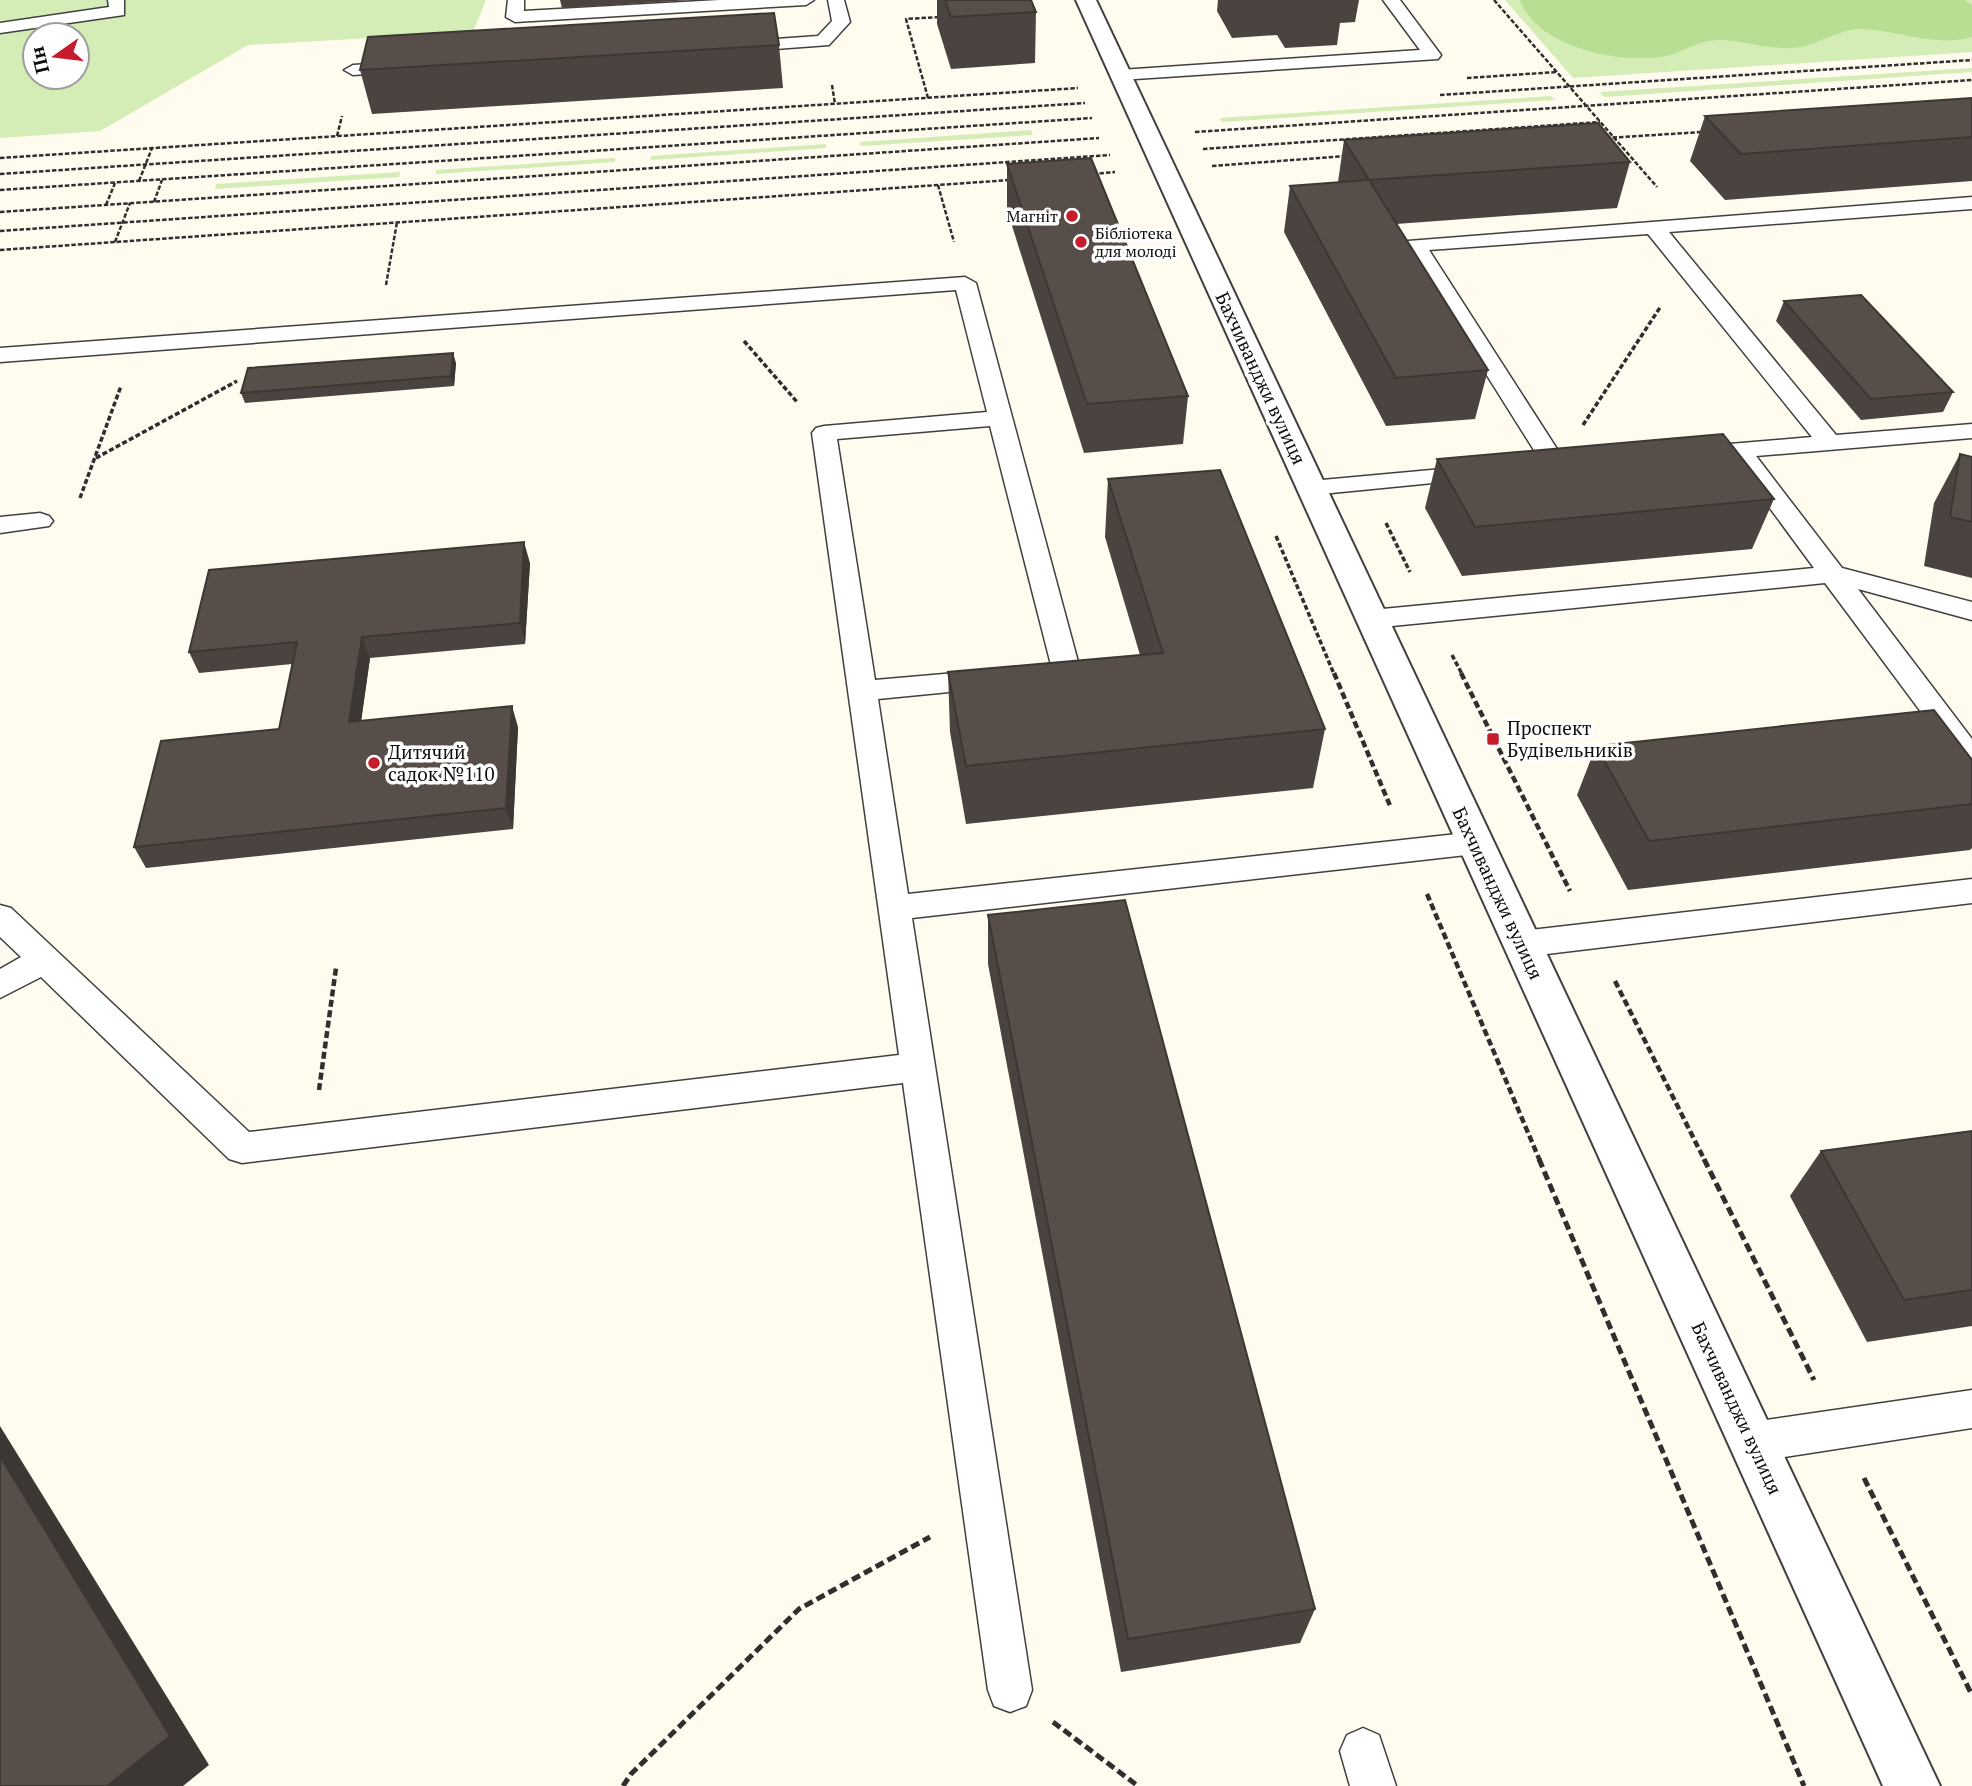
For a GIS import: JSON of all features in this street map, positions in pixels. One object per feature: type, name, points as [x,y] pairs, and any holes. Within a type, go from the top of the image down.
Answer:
[{"type":"street","name":"Бахчиванджи вулиця","points":[[1086,0],[1912,1786]]},
{"type":"lane","points":[[0,28],[118,11],[116,0]]},
{"type":"lane","points":[[516,0],[515,17],[806,0]]},
{"type":"lane","points":[[714,48],[823,41],[841,22],[836,0]]},
{"type":"lane","points":[[1120,75],[1432,55],[1391,0]]},
{"type":"lane","points":[[353,70],[428,65]]},
{"type":"lane","points":[[1556,466],[1415,245],[1972,203]]},
{"type":"lane","points":[[1654,228],[1829,442]]},
{"type":"lane","points":[[0,355],[965,284],[1067,673],[862,691]]},
{"type":"lane","points":[[1673,456],[1962,432],[1972,405]]},
{"type":"lane","points":[[1002,418],[824,433],[1010,1690]]},
{"type":"lane","points":[[1739,450],[1972,760]]},
{"type":"lane","points":[[1528,469],[1582,464]]},
{"type":"lane","points":[[1311,488],[1501,471]]},
{"type":"lane","points":[[0,524],[40,521]]},
{"type":"lane","points":[[1372,619],[1832,574],[1972,611]]},
{"type":"lane","points":[[895,908],[1475,844]]},
{"type":"lane","points":[[1522,944],[1972,891]]},
{"type":"lane","points":[[0,917],[242,1148],[918,1067]]},
{"type":"lane","points":[[0,985],[44,959]]},
{"type":"lane","points":[[1752,1441],[1972,1409]]},
{"type":"path","points":[[1494,0],[1690,225]]},
{"type":"path","points":[[928,98],[906,19],[948,17]]},
{"type":"path","points":[[1434,96],[1972,60]]},
{"type":"path","points":[[1191,132],[1972,80]]},
{"type":"path","points":[[832,85],[835,104]]},
{"type":"path","points":[[0,158],[1087,88]]},
{"type":"path","points":[[0,174],[1094,103]]},
{"type":"path","points":[[337,136],[342,116]]},
{"type":"path","points":[[0,190],[1100,118]]},
{"type":"path","points":[[1199,149],[1600,122]]},
{"type":"path","points":[[1601,139],[1710,131]]},
{"type":"path","points":[[0,212],[1108,138]]},
{"type":"path","points":[[139,181],[152,148]]},
{"type":"path","points":[[0,231],[1115,155]]},
{"type":"path","points":[[1213,178],[1208,166],[1357,156]]},
{"type":"path","points":[[1083,174],[1123,172]]},
{"type":"path","points":[[0,250],[1018,179]]},
{"type":"path","points":[[154,202],[162,180]]},
{"type":"path","points":[[106,205],[115,183]]},
{"type":"path","points":[[938,185],[965,284]]},
{"type":"path","points":[[115,242],[130,203]]},
{"type":"path","points":[[379,327],[397,222]]},
{"type":"path","points":[[1556,466],[1687,267]]},
{"type":"path","points":[[710,302],[824,433]]},
{"type":"path","points":[[83,497],[135,345]]},
{"type":"path","points":[[96,458],[249,375]]},
{"type":"path","points":[[1366,483],[1972,1695]]},
{"type":"path","points":[[1274,531],[1804,1786]]},
{"type":"path","points":[[312,1140],[336,968]]},
{"type":"path","points":[[623,1786],[631,1774],[799,1609],[984,1509]]},
{"type":"path","points":[[1010,1690],[1138,1786]]},
{"type":"green space","points":[[0,0],[486,0],[473,32],[248,45],[100,131],[0,138]]},
{"type":"green space","points":[[1505,0],[1972,0],[1972,52],[1573,78]]},
{"type":"green space","points":[[1520,0],[1965,0],[1972,5],[1972,37],[1930,40],[1862,29],[1846,31],[1800,47],[1779,48],[1716,40],[1670,55],[1630,58],[1585,50],[1563,42],[1544,31],[1530,17]]},
{"type":"green space","points":[[1972,68],[1972,72],[1604,97],[1600,92]]},
{"type":"green space","points":[[1551,96],[1555,100],[1222,122],[1220,118]]},
{"type":"green space","points":[[1031,130],[1033,135],[861,146],[860,142]]},
{"type":"green space","points":[[826,144],[826,148],[651,160],[651,156]]},
{"type":"green space","points":[[615,158],[615,162],[436,174],[436,170]]},
{"type":"green space","points":[[400,172],[399,177],[215,189],[216,184]]},
{"type":"building","points":[[945,0],[1031,0],[1036,12],[951,17]]},
{"type":"building","points":[[774,13],[779,45],[360,70],[368,37]]},
{"type":"building","points":[[1972,98],[1972,137],[1741,154],[1705,116]]},
{"type":"building","points":[[1598,123],[1630,162],[1369,180],[1344,140]]},
{"type":"building","points":[[1091,158],[1188,396],[1087,404],[1007,164]]},
{"type":"building","points":[[1369,180],[1488,370],[1396,378],[1290,186]]},
{"type":"building","points":[[1861,295],[1953,392],[1871,399],[1784,301]]},
{"type":"building","points":[[453,353],[451,376],[241,393],[248,368]]},
{"type":"building","points":[[1723,434],[1774,499],[1475,527],[1437,459]]},
{"type":"building","points":[[1960,454],[1972,457],[1972,522],[1950,517]]},
{"type":"building","points":[[1220,470],[1325,729],[966,766],[948,672],[1163,653],[1108,479]]},
{"type":"building","points":[[524,542],[520,623],[362,637],[349,722],[512,706],[506,808],[134,847],[161,741],[279,729],[297,642],[189,652],[209,570]]},
{"type":"building","points":[[1934,710],[1972,760],[1972,804],[1649,841],[1596,746]]},
{"type":"building","points":[[1125,900],[1315,1609],[1128,1639],[988,915]]},
{"type":"building","points":[[1972,1131],[1972,1290],[1904,1300],[1821,1151]]},
{"type":"building","points":[[0,1456],[170,1736],[107,1786],[0,1786]]},
{"type":"place","name":"Магніт","points":[[1072,216]]},
{"type":"place","name":"Бібліотека для молоді","points":[[1081,242]]},
{"type":"place","name":"Проспект Будівельників","points":[[1493,739]]},
{"type":"place","name":"Дитячий садок №110","points":[[374,763]]}]
